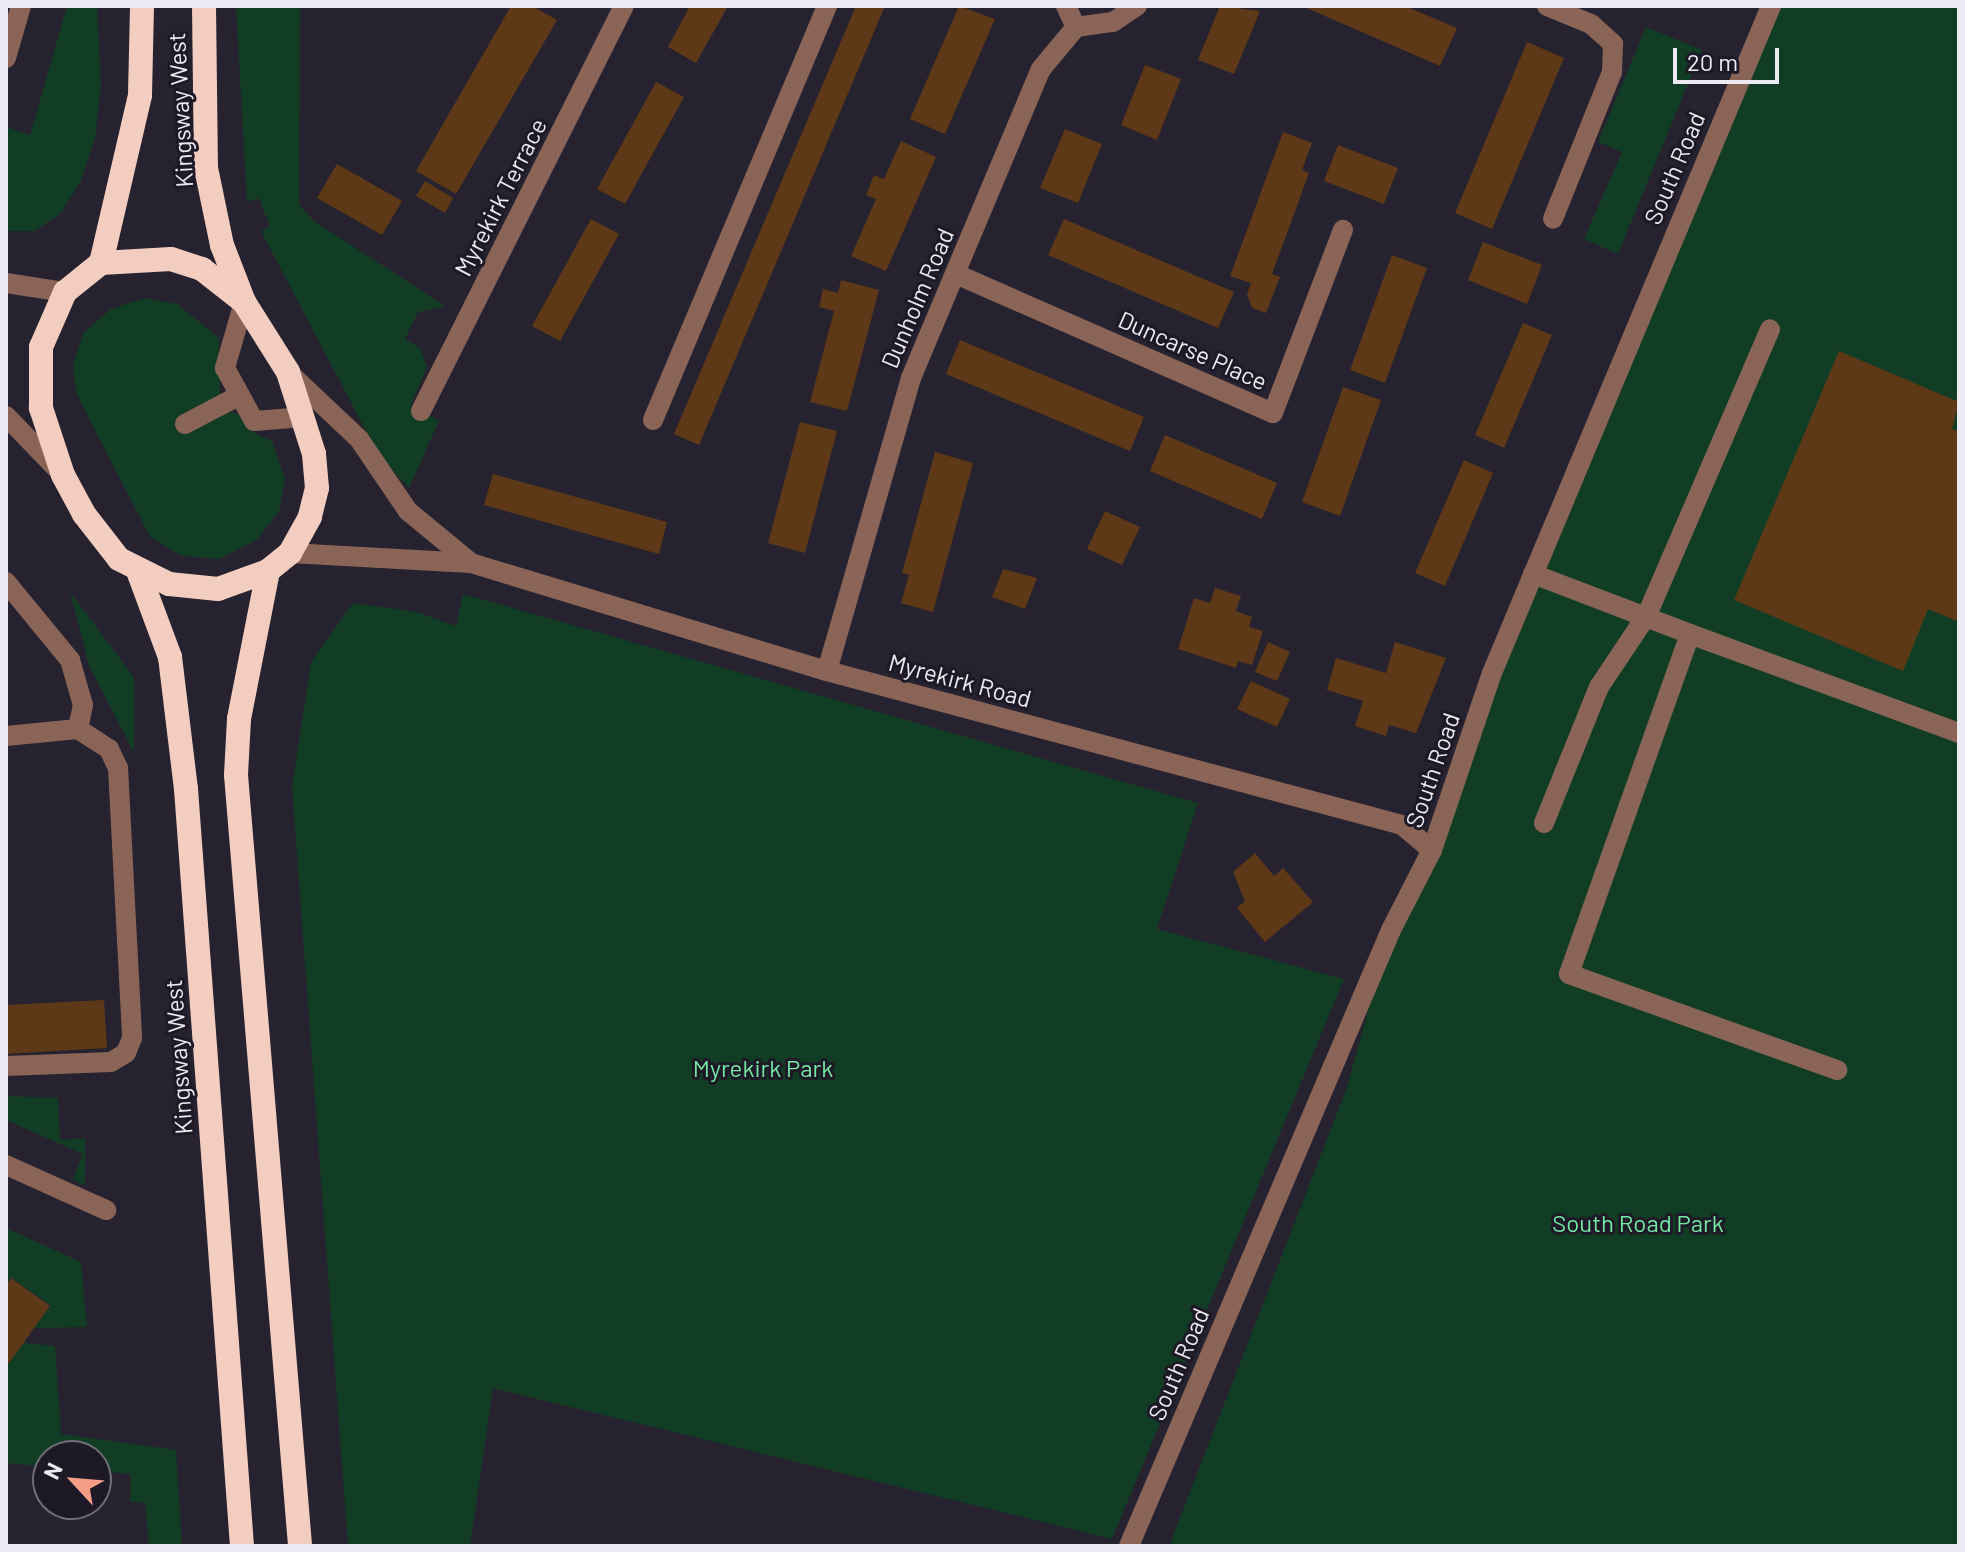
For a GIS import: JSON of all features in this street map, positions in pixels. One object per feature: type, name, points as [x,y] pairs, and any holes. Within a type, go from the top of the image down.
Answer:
[{"type":"highway","name":"Kingsway West","points":[[101,263],[140,95],[142,6]]},
{"type":"highway","name":"Kingsway West","points":[[204,6],[206,168],[222,245],[244,302],[288,372],[304,417],[317,488],[310,517],[290,553],[268,571],[209,589],[169,584],[138,571],[100,541],[63,475],[41,408],[37,373],[44,338],[65,292],[101,263],[171,259],[202,269],[244,302]]},
{"type":"highway","name":"Kingsway West","points":[[138,571],[170,657],[186,789],[242,1546]]},
{"type":"highway","points":[[268,571],[239,719],[236,775],[300,1546]]},
{"type":"street","points":[[6,58],[21,6]]},
{"type":"street","name":"Myrekirk Terrace","points":[[421,411],[624,6]]},
{"type":"street","points":[[653,420],[827,6]]},
{"type":"street","points":[[1066,6],[1076,27],[1113,22],[1137,6]]},
{"type":"street","points":[[1547,6],[1591,24],[1613,44],[1612,72],[1553,219]]},
{"type":"street","name":"South Road","points":[[1129,1546],[1391,930],[1432,850],[1492,673],[1771,6]]},
{"type":"street","name":"Dunholm Road","points":[[827,671],[911,378],[1041,69],[1076,27]]},
{"type":"street","name":"Duncarse Place","points":[[956,274],[1273,413],[1343,230]]},
{"type":"street","points":[[6,283],[65,292]]},
{"type":"street","points":[[244,302],[225,368],[254,421],[304,417]]},
{"type":"street","points":[[1544,823],[1599,687],[1647,615],[1770,329]]},
{"type":"street","name":"Myrekirk Road","points":[[288,372],[359,439],[408,511],[471,563]]},
{"type":"street","points":[[185,424],[240,395]]},
{"type":"street","points":[[6,416],[63,475]]},
{"type":"street","name":"Myrekirk Road","points":[[290,553],[471,563],[827,671],[1402,825],[1432,850]]},
{"type":"street","points":[[1533,574],[1959,733]]},
{"type":"street","points":[[6,582],[70,660],[83,705],[78,729]]},
{"type":"street","points":[[1690,634],[1569,974],[1837,1070]]},
{"type":"street","points":[[6,736],[78,729],[109,749],[118,768],[132,1038],[126,1053],[111,1062],[6,1066]]},
{"type":"street","points":[[6,1165],[106,1210]]},
{"type":"green space","points":[[67,6],[97,6],[101,85],[95,138],[80,183],[60,214],[34,231],[6,231],[6,127],[30,135]]},
{"type":"green space","points":[[236,6],[300,6],[299,205],[314,221],[445,306],[418,312],[405,339],[420,348],[427,367],[411,405],[439,421],[409,488],[378,454],[261,231],[270,227],[259,198],[247,202]]},
{"type":"green space","name":"South Road Park","points":[[1771,6],[1959,6],[1959,1546],[1169,1546],[1346,1090],[1391,930],[1492,673]]},
{"type":"green space","points":[[1646,27],[1702,50],[1618,254],[1584,239],[1622,152],[1598,142]]},
{"type":"green space","points":[[144,298],[177,304],[219,338],[220,394],[177,419],[227,411],[244,416],[249,430],[272,441],[285,479],[279,511],[257,540],[219,559],[182,556],[150,537],[76,393],[73,364],[84,332],[111,309]]},
{"type":"green space","points":[[70,592],[134,677],[134,753],[89,665]]},
{"type":"green space","name":"Myrekirk Park","points":[[463,594],[1198,803],[1157,929],[1344,979],[1112,1539],[493,1388],[470,1546],[348,1546],[292,787],[311,662],[353,603],[417,612],[456,626]]},
{"type":"green space","points":[[6,1096],[58,1098],[60,1140],[85,1138],[85,1185],[73,1179],[83,1154],[6,1120]]},
{"type":"green space","points":[[6,1228],[81,1262],[87,1327],[34,1328],[50,1305],[12,1278],[6,1284]]},
{"type":"green space","points":[[23,1343],[55,1346],[61,1434],[104,1440],[32,1440],[32,1465],[6,1463],[6,1367]]},
{"type":"green space","points":[[112,1441],[176,1450],[182,1546],[149,1546],[145,1503],[130,1502],[131,1474],[112,1472]]},
{"type":"building","points":[[511,6],[532,6],[557,20],[456,194],[416,171]]},
{"type":"building","points":[[690,6],[728,6],[696,63],[668,47]]},
{"type":"building","points":[[856,6],[885,6],[699,445],[674,434]]},
{"type":"building","points":[[959,6],[995,19],[945,134],[910,119]]},
{"type":"building","points":[[1220,6],[1260,11],[1234,74],[1198,60]]},
{"type":"building","points":[[1302,6],[1405,6],[1457,28],[1440,66]]},
{"type":"building","points":[[1527,42],[1564,58],[1492,229],[1455,213]]},
{"type":"building","points":[[1145,65],[1181,79],[1157,140],[1121,125]]},
{"type":"building","points":[[656,82],[684,97],[625,204],[597,189]]},
{"type":"building","points":[[1065,129],[1102,144],[1078,203],[1040,188]]},
{"type":"building","points":[[1283,132],[1312,143],[1302,170],[1309,173],[1272,274],[1280,277],[1266,313],[1252,308],[1247,294],[1251,283],[1230,276]]},
{"type":"building","points":[[901,141],[936,157],[886,271],[851,256],[876,199],[866,195],[874,175],[884,179]]},
{"type":"building","points":[[1338,145],[1398,168],[1384,204],[1324,181]]},
{"type":"building","points":[[337,164],[402,201],[382,235],[317,198]]},
{"type":"building","points":[[425,181],[453,198],[445,213],[416,196]]},
{"type":"building","points":[[591,219],[619,234],[560,341],[532,326]]},
{"type":"building","points":[[1064,219],[1234,292],[1218,328],[1048,255]]},
{"type":"building","points":[[1483,242],[1542,265],[1527,304],[1468,280]]},
{"type":"building","points":[[1392,255],[1427,268],[1385,383],[1350,370]]},
{"type":"building","points":[[841,280],[879,290],[847,411],[810,402],[834,311],[819,307],[823,289],[838,293]]},
{"type":"building","points":[[1523,323],[1552,335],[1504,448],[1475,435]]},
{"type":"building","points":[[960,340],[1144,417],[1130,451],[946,374]]},
{"type":"building","points":[[1839,351],[1959,402],[1952,429],[1959,432],[1959,622],[1928,609],[1903,671],[1734,600]]},
{"type":"building","points":[[1343,387],[1381,400],[1340,516],[1302,502]]},
{"type":"building","points":[[800,422],[837,431],[805,553],[768,543]]},
{"type":"building","points":[[1165,435],[1277,483],[1262,519],[1150,471]]},
{"type":"building","points":[[935,452],[973,463],[933,612],[901,603],[909,575],[902,573]]},
{"type":"building","points":[[1464,460],[1493,473],[1445,586],[1415,573]]},
{"type":"building","points":[[493,474],[667,522],[659,554],[484,505]]},
{"type":"building","points":[[1105,511],[1140,527],[1122,565],[1087,549]]},
{"type":"building","points":[[1003,569],[1037,578],[1025,609],[992,597]]},
{"type":"building","points":[[1215,588],[1241,596],[1236,611],[1252,617],[1249,627],[1263,631],[1252,665],[1238,661],[1236,668],[1178,649],[1194,598],[1210,603]]},
{"type":"building","points":[[1268,642],[1290,652],[1277,681],[1255,672]]},
{"type":"building","points":[[1395,642],[1446,658],[1416,733],[1389,725],[1386,736],[1355,726],[1363,701],[1327,690],[1336,658],[1386,673]]},
{"type":"building","points":[[1251,681],[1290,699],[1277,727],[1237,709]]},
{"type":"building","points":[[1255,853],[1274,876],[1283,868],[1313,902],[1265,942],[1237,908],[1245,901],[1233,872]]},
{"type":"building","points":[[104,1000],[107,1048],[6,1054],[6,1005]]},
{"type":"building","points":[[11,1278],[50,1306],[6,1367],[6,1285]]}]
